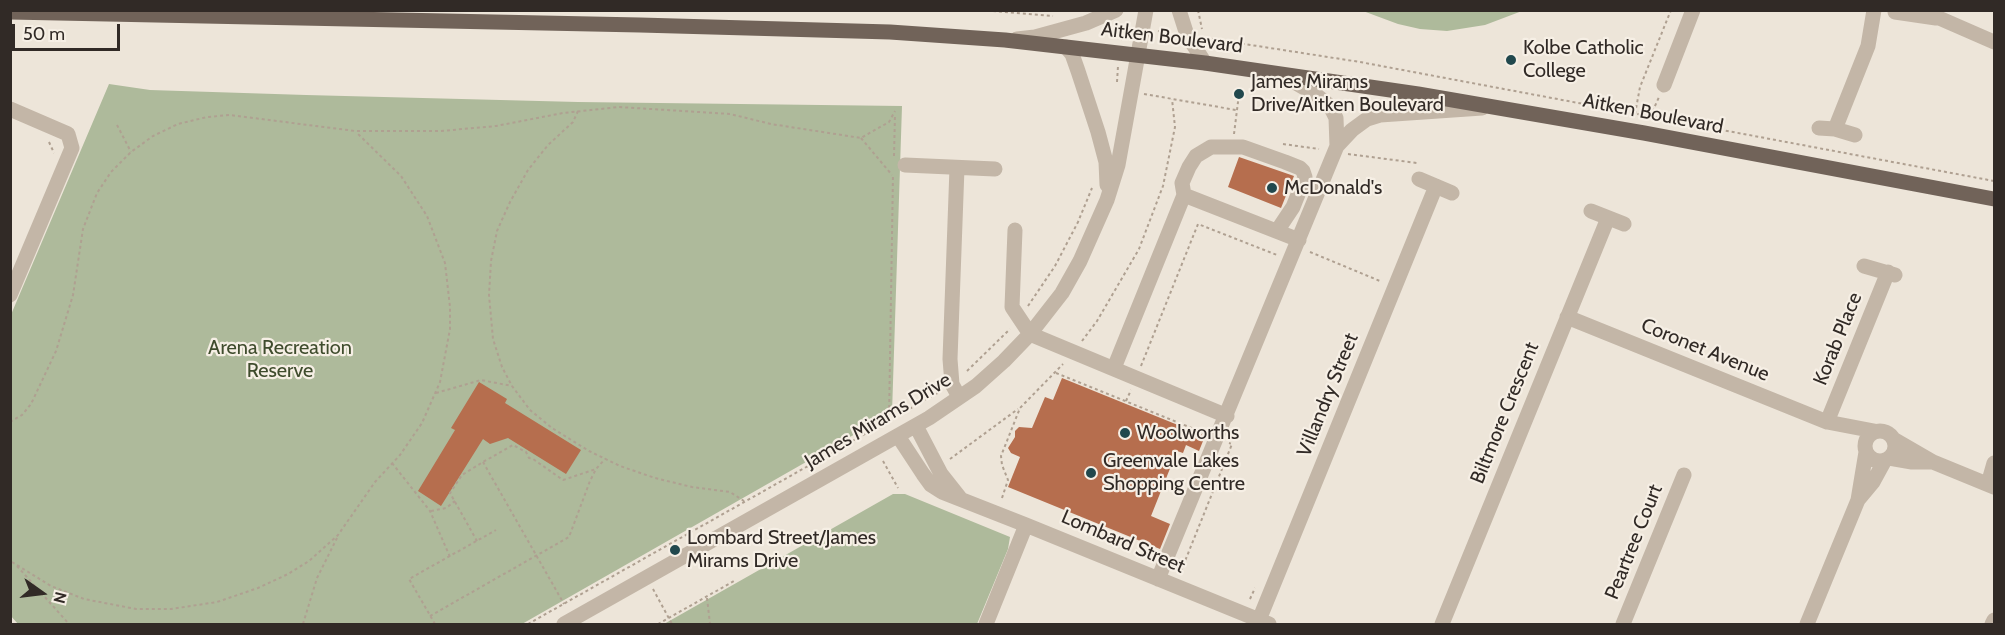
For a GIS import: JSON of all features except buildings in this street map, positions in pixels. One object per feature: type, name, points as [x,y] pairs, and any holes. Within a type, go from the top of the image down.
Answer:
[{"type":"main road","name":"Aitken Boulevard","points":[[10,12],[652,25],[890,32],[1005,40],[1139,54],[1418,94],[1644,133],[1995,199]]},
{"type":"street","name":"James Mirams Drive","points":[[564,624],[916,426],[956,391],[1004,361],[1030,334],[1062,293],[1080,261],[1107,200],[1118,165],[1124,90],[1139,54],[1146,10]]},
{"type":"street","points":[[1179,10],[1187,35],[1205,63]]},
{"type":"street","points":[[1664,85],[1693,10]]},
{"type":"street","points":[[1868,45],[1874,10]]},
{"type":"street","points":[[1005,40],[1035,36],[1086,23],[1114,11]]},
{"type":"street","points":[[1835,129],[1868,45],[1890,11],[1933,14],[1995,42]]},
{"type":"street","points":[[1066,47],[1072,54],[1101,142],[1106,162],[1107,200]]},
{"type":"street","points":[[1281,75],[1316,94],[1330,106],[1336,118],[1337,146]]},
{"type":"street","points":[[1158,579],[1337,146],[1352,130],[1368,119],[1380,115],[1494,107]]},
{"type":"street","points":[[10,109],[68,134],[72,148],[10,295]]},
{"type":"street","points":[[1819,128],[1835,129],[1855,135]]},
{"type":"street","points":[[1114,368],[1184,195],[1182,183],[1190,167],[1235,142],[1300,168],[1305,174],[1293,207],[1277,231]]},
{"type":"street","points":[[905,165],[995,170]]},
{"type":"street","points":[[956,391],[950,359],[957,168]]},
{"type":"street","points":[[1419,179],[1452,193]]},
{"type":"street","name":"Villandry Street","points":[[1264,622],[1436,186]]},
{"type":"street","points":[[1184,195],[1299,240]]},
{"type":"street","points":[[1592,211],[1624,225]]},
{"type":"street","name":"Biltmore Crescent","points":[[1442,624],[1608,218]]},
{"type":"street","points":[[1014,230],[1012,307],[1030,334],[1227,416]]},
{"type":"street","name":"Korab Place","points":[[1827,422],[1893,274],[1864,266]]},
{"type":"street","name":"Coronet Avenue","points":[[1567,317],[1827,422],[1874,431]]},
{"type":"street","name":"Coronet Avenue","points":[[1827,422],[1866,451]]},
{"type":"street","points":[[916,426],[937,466],[960,498]]},
{"type":"street","points":[[1807,624],[1858,500],[1866,439],[1874,431],[1884,430],[1895,440],[1934,462],[1991,485],[1995,463]]},
{"type":"street","name":"Lombard Street","points":[[898,436],[931,485],[942,492],[1264,622]]},
{"type":"street","points":[[1858,500],[1895,450],[1895,440]]},
{"type":"street","points":[[1866,451],[1876,461],[1887,459],[1934,462]]},
{"type":"street","name":"Peartree Court","points":[[1623,624],[1684,475]]},
{"type":"street","points":[[986,624],[1026,525]]},
{"type":"street","points":[[1992,624],[1995,620]]},
{"type":"path","points":[[981,10],[1059,17]]},
{"type":"path","points":[[1198,10],[1204,38],[1360,62],[1995,182]]},
{"type":"path","points":[[1635,114],[1640,87],[1671,10]]},
{"type":"path","points":[[1114,11],[1116,24],[1124,26],[1119,52],[1124,90],[1236,110]]},
{"type":"path","points":[[1644,133],[1664,85]]},
{"type":"path","points":[[1235,142],[1239,94]]},
{"type":"path","points":[[937,466],[1020,408],[1056,373],[1097,321],[1139,249],[1163,186],[1175,127],[1172,99]]},
{"type":"path","points":[[10,422],[22,415],[31,404],[56,351],[69,310],[83,229],[91,206],[104,182],[131,152],[153,136],[178,124],[218,115],[244,116],[355,131],[415,132],[496,126],[578,111],[618,107],[710,112],[861,138],[889,122],[895,111],[889,420]]},
{"type":"path","points":[[578,111],[573,122],[548,146],[528,170],[510,202],[494,243],[489,287],[490,321],[497,353],[512,386],[541,420],[565,437],[605,459],[655,478],[692,487],[730,492],[744,501]]},
{"type":"path","points":[[117,126],[131,152]]},
{"type":"path","points":[[303,624],[317,578],[338,535],[375,482],[416,432],[436,393],[444,366],[450,329],[445,263],[432,227],[417,197],[401,176],[355,131]]},
{"type":"path","points":[[861,138],[893,177]]},
{"type":"path","points":[[40,139],[50,143],[54,153]]},
{"type":"path","points":[[528,624],[889,420],[956,391],[1020,319],[1055,266],[1092,192],[1092,185]]},
{"type":"path","points":[[1126,401],[1198,224],[1302,265],[1308,251],[1380,281],[1376,292]]},
{"type":"path","points":[[1056,373],[1232,444],[1180,571]]},
{"type":"path","points":[[436,393],[481,380],[512,386]]},
{"type":"path","points":[[1002,498],[1008,480],[1001,456],[1020,408]]},
{"type":"path","points":[[477,541],[450,493],[462,475],[483,462],[513,445],[563,480],[596,469]]},
{"type":"path","points":[[430,616],[569,537],[596,469],[605,459]]},
{"type":"path","points":[[483,462],[564,604]]},
{"type":"path","points":[[392,463],[430,511],[450,557]]},
{"type":"path","points":[[430,511],[446,508],[455,501]]},
{"type":"path","points":[[435,624],[409,579],[496,530]]},
{"type":"path","points":[[11,561],[51,586],[84,599],[135,609],[171,609],[217,602],[258,588],[309,561],[338,535]]},
{"type":"path","points":[[11,561],[69,624]]},
{"type":"path","points":[[658,624],[734,581]]},
{"type":"path","points":[[650,584],[672,624]]},
{"type":"path","points":[[1250,600],[1254,589]]},
{"type":"path","points":[[707,597],[710,624]]},
{"type":"green space","points":[[1363,11],[1522,11],[1485,25],[1447,31],[1420,29],[1398,24]]},
{"type":"green space","name":"Arena Recreation Reserve","points":[[109,84],[150,90],[306,95],[578,102],[902,106],[892,413],[522,624],[18,624],[10,615],[10,317]]},
{"type":"green space","points":[[893,494],[905,494],[1010,537],[1008,549],[977,624],[664,624]]},
{"type":"place","name":"Kolbe Catholic College","points":[[1511,60]]},
{"type":"place","name":"James Mirams Drive/Aitken Boulevard","points":[[1239,94]]},
{"type":"place","name":"McDonald's","points":[[1272,188]]},
{"type":"place","name":"Woolworths","points":[[1125,433]]},
{"type":"place","name":"Greenvale Lakes Shopping Centre","points":[[1091,473]]},
{"type":"place","name":"Lombard Street/James Mirams Drive","points":[[675,550]]}]
